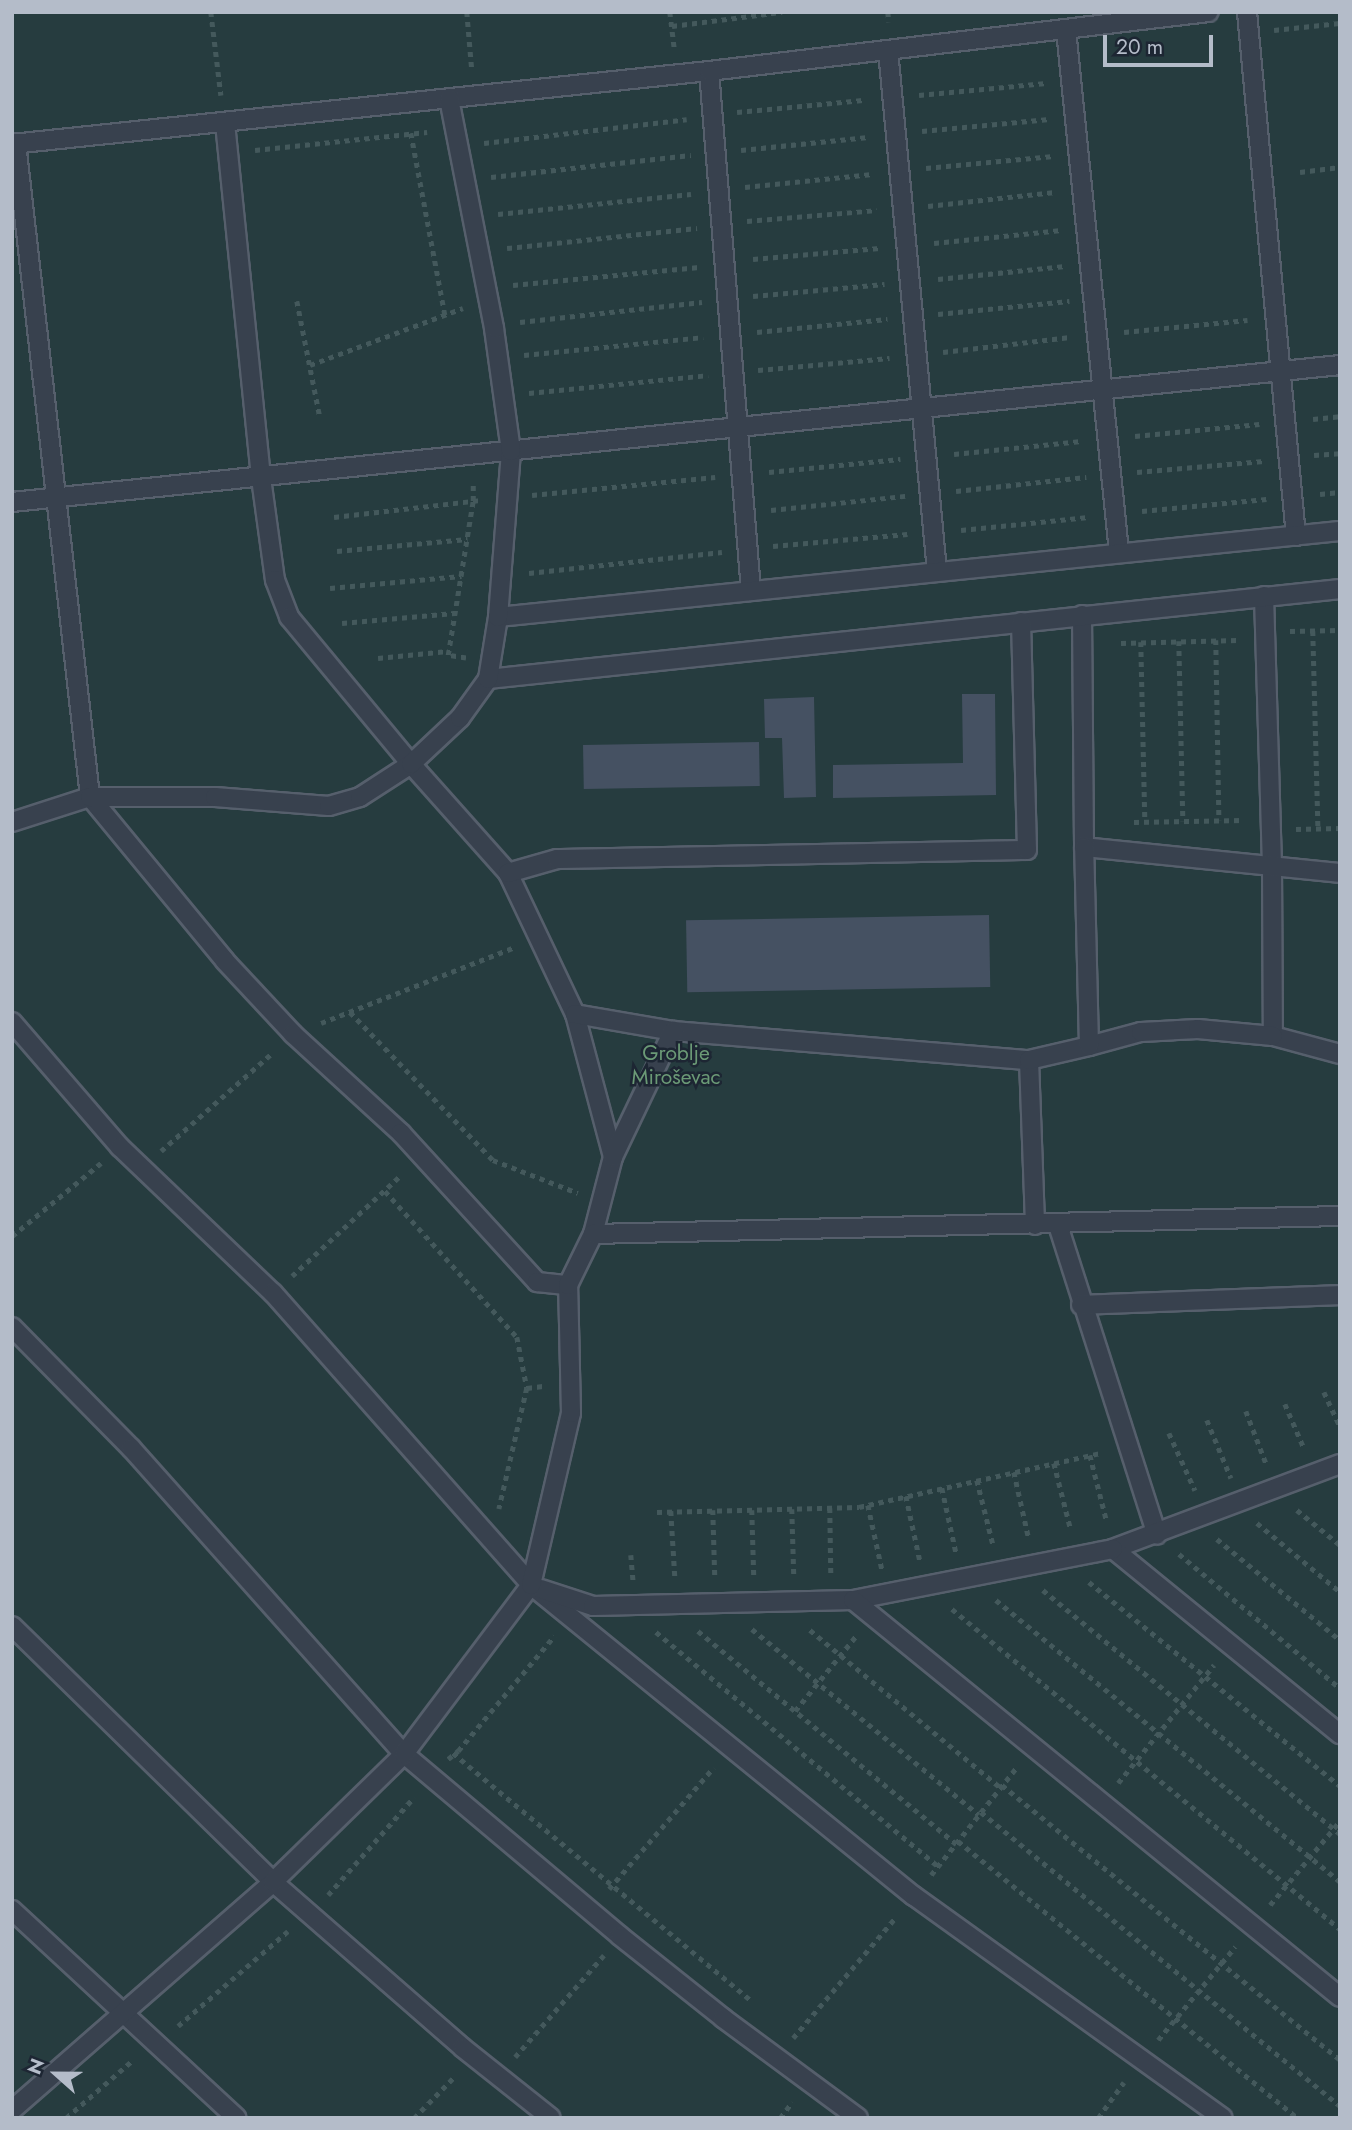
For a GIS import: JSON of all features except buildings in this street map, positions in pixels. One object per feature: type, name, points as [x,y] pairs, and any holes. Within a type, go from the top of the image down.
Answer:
[{"type":"lane","points":[[568,1285],[537,1282],[422,1156],[293,1034],[225,961],[90,797],[14,144],[709,71],[1209,12]]},
{"type":"lane","points":[[1247,12],[1296,536]]},
{"type":"lane","points":[[1066,30],[1119,552]]},
{"type":"lane","points":[[888,50],[937,572]]},
{"type":"lane","points":[[709,71],[740,427],[751,591]]},
{"type":"lane","points":[[12,822],[90,797],[215,797],[329,806],[360,797],[411,764],[460,718],[489,671],[498,617],[511,451],[494,324],[449,98]]},
{"type":"lane","points":[[225,123],[261,478],[275,580],[289,617],[411,764],[508,873],[575,1014],[613,1157]]},
{"type":"lane","points":[[12,502],[1340,365]]},
{"type":"lane","points":[[498,617],[1340,531]]},
{"type":"lane","points":[[489,671],[1021,622],[1340,589]]},
{"type":"lane","points":[[1264,596],[1272,866],[1273,1036]]},
{"type":"lane","points":[[1082,615],[1089,1046]]},
{"type":"lane","points":[[508,873],[557,859],[1027,850],[1021,622]]},
{"type":"lane","points":[[1084,847],[1340,873]]},
{"type":"lane","points":[[575,1014],[673,1031],[1029,1060],[1141,1032],[1198,1029],[1273,1036],[1340,1054]]},
{"type":"lane","points":[[12,1022],[120,1147],[274,1293],[531,1585],[914,1896],[1223,2118]]},
{"type":"lane","points":[[12,2110],[123,2016],[273,1882],[404,1754],[531,1585],[571,1413],[568,1285],[593,1234],[613,1157],[673,1031]]},
{"type":"lane","points":[[1029,1060],[1035,1225]]},
{"type":"lane","points":[[593,1234],[1058,1225],[1340,1216]]},
{"type":"lane","points":[[1058,1225],[1081,1305],[1157,1535]]},
{"type":"lane","points":[[1081,1305],[1340,1295]]},
{"type":"lane","points":[[12,1327],[131,1448],[404,1754],[620,1936],[723,2018],[858,2118]]},
{"type":"lane","points":[[531,1585],[593,1606],[853,1600],[1113,1549],[1330,1472]]},
{"type":"lane","points":[[1113,1549],[1340,1734]]},
{"type":"lane","points":[[853,1600],[1340,1997]]},
{"type":"lane","points":[[12,1626],[273,1882],[474,2056],[551,2118]]},
{"type":"lane","points":[[12,1910],[123,2016],[237,2118]]},
{"type":"path","points":[[211,12],[225,123]]},
{"type":"path","points":[[467,12],[475,95]]},
{"type":"path","points":[[670,12],[678,74]]},
{"type":"path","points":[[672,26],[782,12]]},
{"type":"path","points":[[1249,33],[1340,23]]},
{"type":"path","points":[[228,153],[411,133],[457,137],[1071,80]]},
{"type":"path","points":[[465,180],[1075,117]]},
{"type":"path","points":[[411,133],[445,315]]},
{"type":"path","points":[[473,217],[1079,153]]},
{"type":"path","points":[[1300,172],[1340,167]]},
{"type":"path","points":[[478,247],[504,248],[1083,189]]},
{"type":"path","points":[[310,365],[445,315],[487,293],[715,266],[726,262],[1086,228]]},
{"type":"path","points":[[494,324],[1090,264]]},
{"type":"path","points":[[498,358],[1094,299]]},
{"type":"path","points":[[297,301],[320,417]]},
{"type":"path","points":[[334,517],[507,497],[1340,416]]},
{"type":"path","points":[[746,512],[1340,453]]},
{"type":"path","points":[[473,456],[473,501],[448,655],[489,671]]},
{"type":"path","points":[[337,551],[467,539]]},
{"type":"path","points":[[330,588],[461,576]]},
{"type":"path","points":[[342,623],[455,613]]},
{"type":"path","points":[[1082,644],[1216,640],[1340,630]]},
{"type":"path","points":[[1313,631],[1318,828]]},
{"type":"path","points":[[1216,640],[1219,820]]},
{"type":"path","points":[[1179,641],[1183,821]]},
{"type":"path","points":[[1141,642],[1144,821]]},
{"type":"path","points":[[378,658],[448,651]]},
{"type":"path","points":[[1130,822],[1219,820],[1340,828]]},
{"type":"path","points":[[350,1012],[493,1160],[601,1202]]},
{"type":"path","points":[[12,1236],[120,1147]]},
{"type":"path","points":[[274,1293],[422,1156]]},
{"type":"path","points":[[385,1191],[517,1337],[527,1388],[492,1541]]},
{"type":"path","points":[[1324,1392],[1340,1426]]},
{"type":"path","points":[[1285,1404],[1330,1472]]},
{"type":"path","points":[[1169,1433],[1201,1518],[1340,1640]]},
{"type":"path","points":[[657,1512],[868,1505],[1128,1447]]},
{"type":"path","points":[[1090,1455],[1113,1549]]},
{"type":"path","points":[[1054,1463],[1069,1558],[1340,1786]]},
{"type":"path","points":[[1014,1472],[1035,1564]]},
{"type":"path","points":[[977,1480],[1008,1570],[1181,1704],[1340,1834]]},
{"type":"path","points":[[942,1488],[966,1578],[1340,1882]]},
{"type":"path","points":[[906,1496],[925,1586],[1340,1929]]},
{"type":"path","points":[[868,1505],[888,1594]]},
{"type":"path","points":[[830,1508],[832,1601]]},
{"type":"path","points":[[792,1509],[795,1616],[840,1656],[1340,2060]]},
{"type":"path","points":[[713,1510],[715,1590],[720,1603],[1340,2106]]},
{"type":"path","points":[[752,1510],[755,1602]]},
{"type":"path","points":[[671,1511],[677,1614],[1298,2118]]},
{"type":"path","points":[[1157,1535],[1340,1688]]},
{"type":"path","points":[[631,1555],[636,1615],[939,1866]]},
{"type":"path","points":[[795,1711],[873,1616]]},
{"type":"path","points":[[66,2118],[142,2052],[158,2047],[299,1921],[311,1915],[431,1777],[458,1751],[571,1617]]},
{"type":"path","points":[[1102,1803],[1230,1644]]},
{"type":"path","points":[[591,1911],[731,1747]]},
{"type":"path","points":[[453,1753],[611,1887],[752,2001]]},
{"type":"path","points":[[1098,2118],[1176,2018],[1340,1821]]},
{"type":"path","points":[[498,2076],[620,1936]]},
{"type":"path","points":[[784,2027],[795,2036]]},
{"type":"path","points":[[414,2118],[474,2056]]},
{"type":"green space","name":"Groblje Miroševac","points":[[12,12],[1340,12],[1340,2118],[12,2118]]}]
